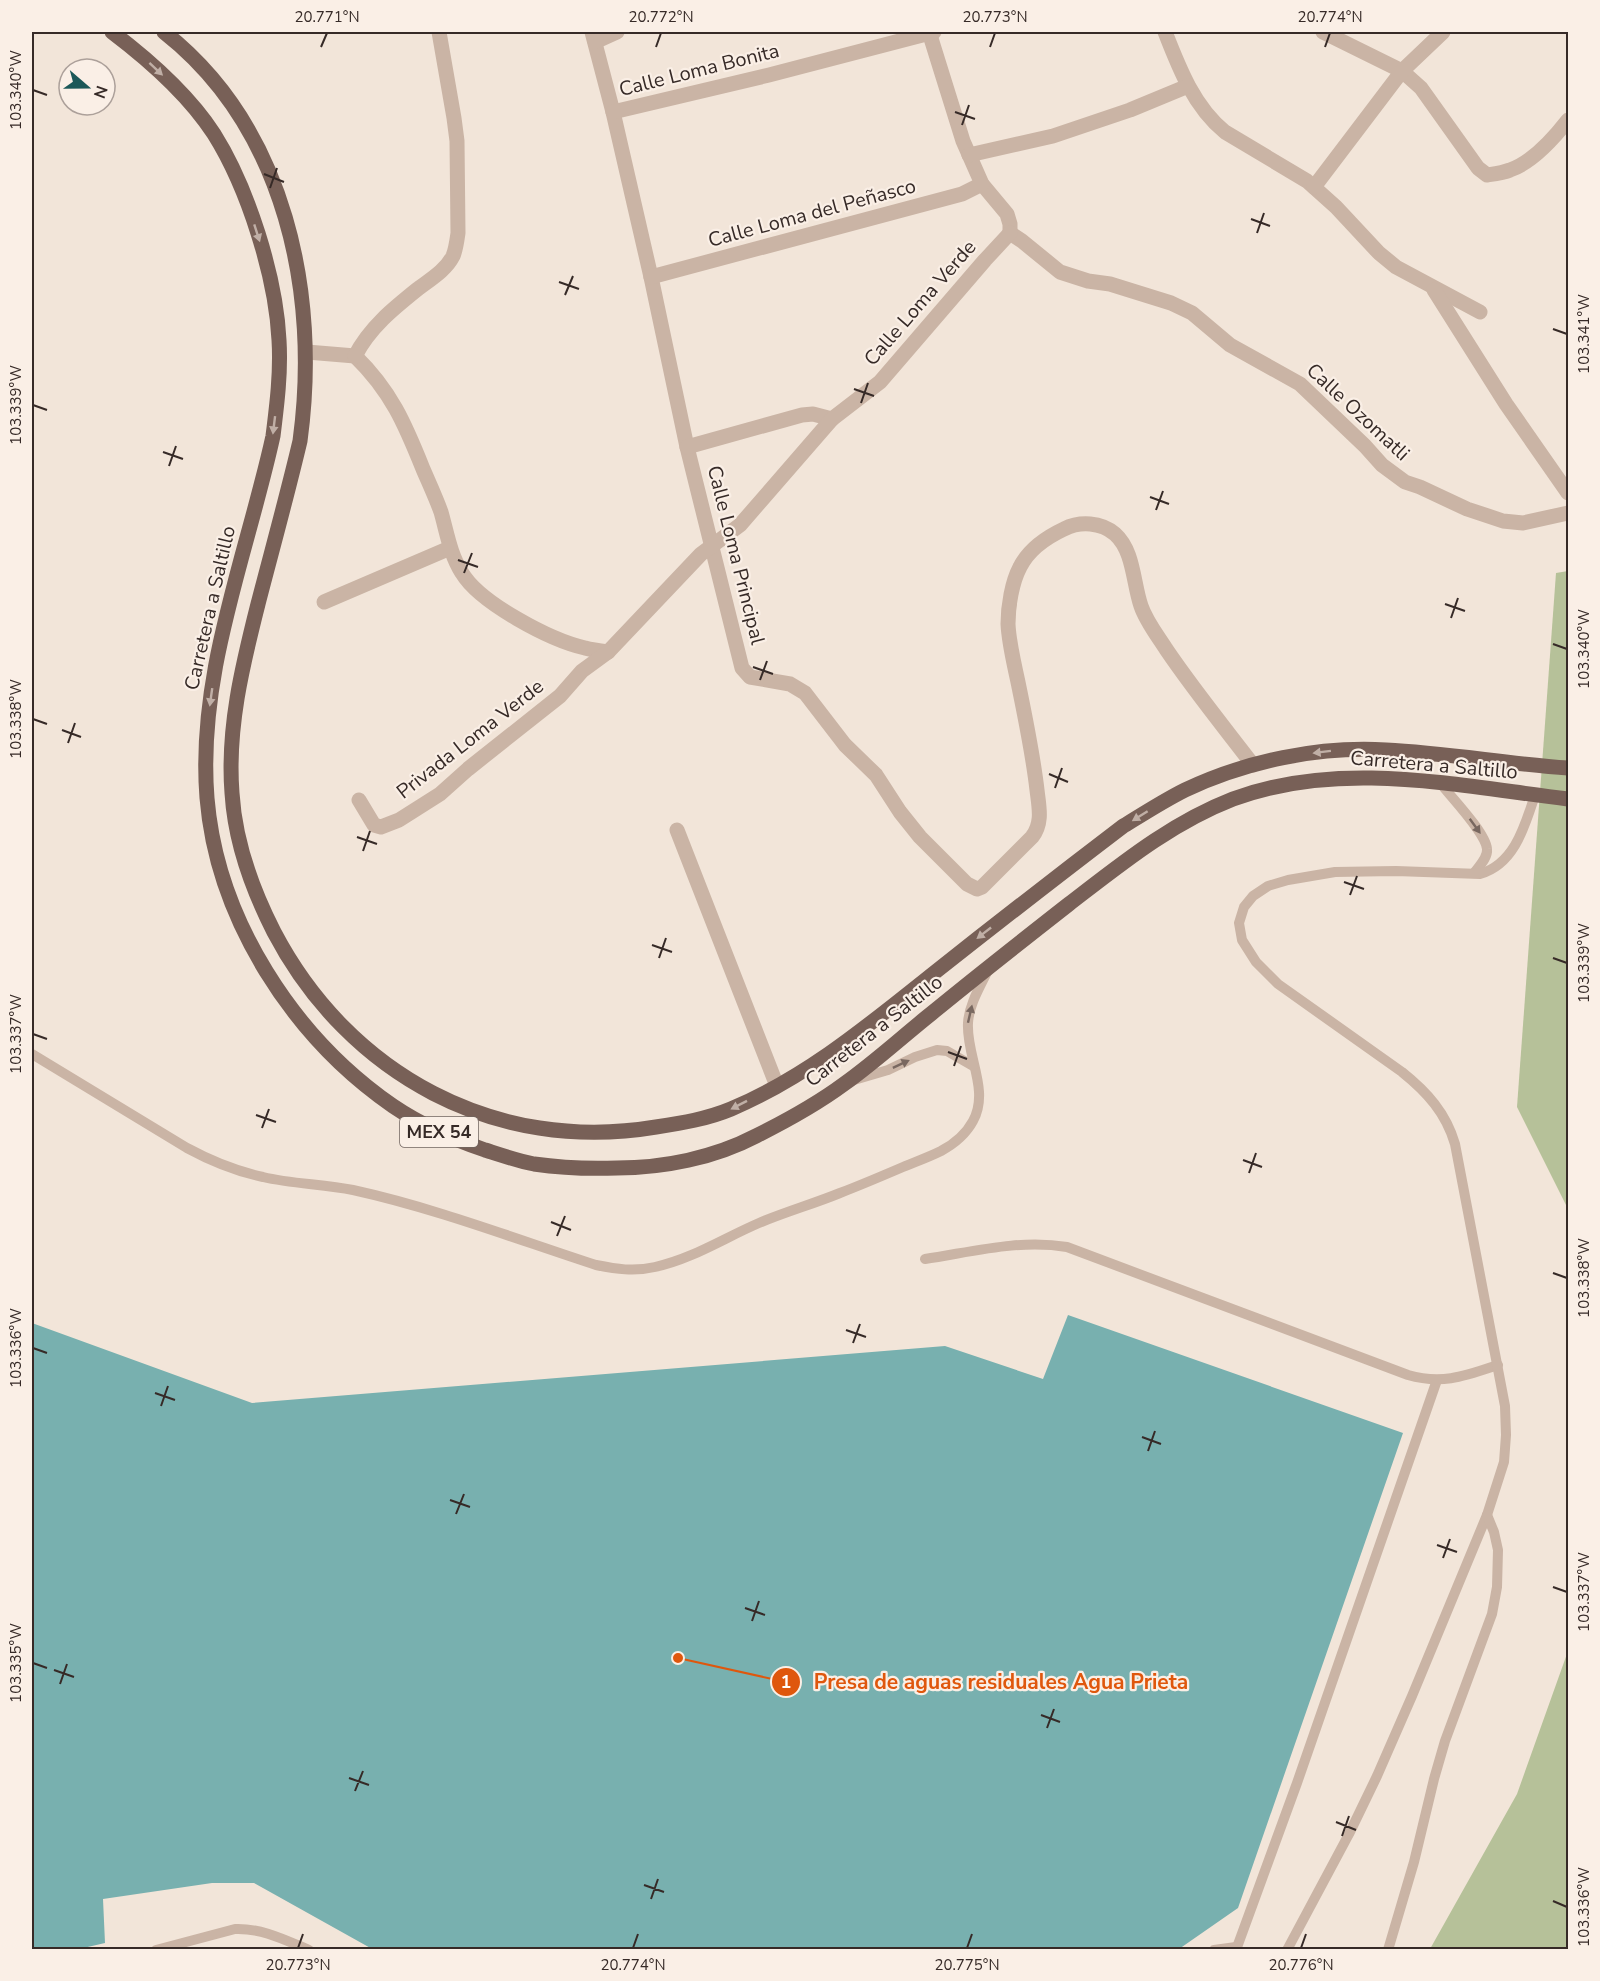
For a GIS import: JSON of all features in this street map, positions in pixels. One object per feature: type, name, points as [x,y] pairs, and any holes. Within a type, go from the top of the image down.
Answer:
[{"type":"main road","name":"Carretera a Saltillo","points":[[111,32],[178,90],[213,134],[231,165],[255,226],[274,299],[279,340],[278,401],[273,436],[219,644],[210,701],[206,768],[207,803],[225,887],[240,922],[268,974],[329,1053],[392,1105],[426,1125],[460,1141],[530,1163],[564,1167],[634,1168],[677,1162],[704,1155],[750,1140],[815,1104],[846,1083],[990,966],[1131,856],[1164,833],[1226,802],[1261,789],[1345,777],[1377,777],[1569,799]]},
{"type":"main road","name":"Carretera a Saltillo","points":[[164,32],[195,58],[220,89],[258,147],[285,214],[296,255],[303,298],[307,352],[300,441],[246,648],[235,705],[231,763],[232,796],[238,836],[250,877],[265,913],[292,962],[316,996],[346,1030],[397,1073],[436,1096],[507,1122],[561,1131],[592,1133],[633,1131],[702,1119],[730,1110],[818,1063],[1122,827],[1186,790],[1253,765],[1299,755],[1344,750],[1384,750],[1569,768]]},
{"type":"street","points":[[355,356],[371,331],[393,309],[444,268],[453,256],[456,247],[458,233],[456,141],[439,32]]},
{"type":"street","points":[[594,37],[617,32]]},
{"type":"street","points":[[931,32],[969,155],[982,184],[1007,214],[1010,233]]},
{"type":"street","name":"Calle Loma Bonita","points":[[613,112],[769,75],[931,32]]},
{"type":"street","points":[[1165,32],[1188,86],[1220,128],[1293,171],[1314,187],[1379,253],[1396,267],[1434,290],[1480,312]]},
{"type":"street","points":[[1323,32],[1402,71],[1421,87],[1478,168],[1487,176],[1522,164],[1560,131],[1569,120]]},
{"type":"street","points":[[1314,187],[1402,71],[1443,32]]},
{"type":"street","name":"Calle Loma Principal","points":[[594,37],[651,277],[687,447],[744,672],[754,679],[790,684],[805,693],[845,745],[876,776],[920,837],[971,887],[977,889],[987,884],[1032,837],[1039,826],[1040,813],[1033,756],[1008,624],[1013,587],[1020,567],[1041,542],[1075,524],[1092,524],[1115,534],[1123,544],[1128,553],[1141,606],[1151,627],[1179,668],[1253,765]]},
{"type":"street","points":[[969,155],[1053,136],[1130,110],[1188,86]]},
{"type":"street","name":"Calle Loma del Peñasco","points":[[651,277],[962,194],[982,184]]},
{"type":"street","name":"Calle Loma Verde","points":[[608,652],[657,598],[713,544],[740,525],[832,419],[880,382],[1010,233]]},
{"type":"street","name":"Calle Ozomatli","points":[[1010,233],[1060,272],[1088,281],[1110,284],[1171,303],[1192,313],[1230,345],[1300,384],[1382,465],[1405,482],[1467,509],[1503,521],[1523,523],[1569,513]]},
{"type":"street","points":[[1434,290],[1506,405],[1569,493]]},
{"type":"street","points":[[307,352],[355,356],[380,383],[393,402],[440,510],[450,549],[462,573],[478,592],[530,625],[563,641],[608,652]]},
{"type":"street","points":[[687,447],[802,415],[813,414],[832,419]]},
{"type":"street","points":[[324,602],[450,549]]},
{"type":"street","name":"Privada Loma Verde","points":[[358,800],[370,820],[378,826],[412,813],[440,794],[560,696],[582,671],[608,652]]},
{"type":"street","points":[[677,830],[777,1086]]},
{"type":"lane","points":[[1441,784],[1470,819],[1487,845],[1485,857],[1474,873]]},
{"type":"lane","points":[[1287,1950],[1377,1776],[1417,1686],[1487,1515],[1504,1462],[1505,1406],[1455,1144],[1443,1115],[1418,1085],[1402,1072],[1278,984],[1256,962],[1242,940],[1239,922],[1244,907],[1253,896],[1268,886],[1288,880],[1335,872],[1474,873],[1488,871],[1506,857],[1521,836],[1535,795]]},
{"type":"lane","points":[[32,1054],[187,1148],[210,1161],[233,1170],[264,1178],[351,1190],[413,1205],[596,1264],[617,1269],[638,1270],[688,1257],[759,1223],[840,1194],[941,1151],[967,1131],[980,1104],[980,1090],[968,1024],[969,1015],[990,966]]},
{"type":"lane","points":[[846,1083],[888,1070],[915,1057],[937,1050],[955,1055],[974,1066]]},
{"type":"lane","points":[[925,1259],[1019,1244],[1067,1247],[1425,1380],[1460,1378],[1498,1365]]},
{"type":"lane","points":[[1214,1950],[1236,1948],[1301,1772],[1437,1380]]},
{"type":"lane","points":[[1388,1950],[1414,1862],[1442,1751],[1492,1614],[1497,1587],[1498,1550],[1487,1515]]},
{"type":"lane","points":[[156,1950],[236,1929],[249,1929],[267,1933],[309,1950]]},
{"type":"green space","points":[[1568,571],[1568,1209],[1517,1107],[1556,573]]},
{"type":"green space","points":[[1568,1651],[1568,1949],[1430,1949],[1517,1794]]},
{"type":"water","points":[[1068,1315],[1403,1433],[1238,1908],[1179,1949],[374,1950],[254,1883],[212,1883],[103,1899],[105,1943],[79,1949],[32,1949],[32,1323],[252,1403],[945,1346],[1043,1379]]},
{"type":"place","name":"Presa de aguas residuales Agua Prieta","points":[[678,1658]]}]
